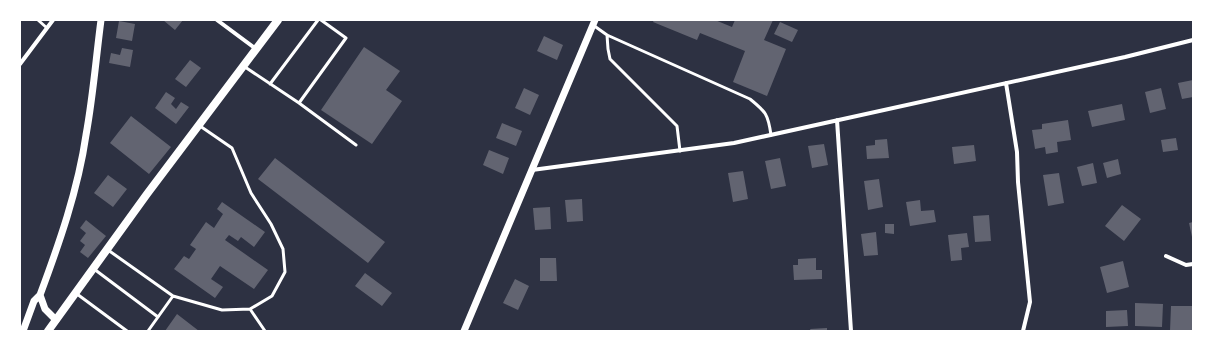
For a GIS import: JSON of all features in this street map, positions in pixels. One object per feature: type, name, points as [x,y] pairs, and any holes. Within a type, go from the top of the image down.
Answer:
[{"type":"main road","points":[[48,331],[107,249],[278,20]]},
{"type":"street","points":[[20,64],[53,20]]},
{"type":"street","points":[[23,331],[34,301],[40,296],[58,247],[79,170],[86,135],[101,20]]},
{"type":"street","points":[[217,20],[256,49]]},
{"type":"street","points":[[464,331],[594,23]]},
{"type":"street","points":[[532,170],[734,143],[1193,40]]},
{"type":"street","points":[[1006,83],[1017,152],[1018,182],[1030,294],[1030,302],[1024,331]]},
{"type":"street","points":[[837,120],[851,331]]},
{"type":"street","points":[[1166,256],[1186,265],[1193,264]]},
{"type":"street","points":[[40,296],[46,310],[56,320]]},
{"type":"lane","points":[[38,20],[47,28]]},
{"type":"lane","points":[[270,84],[318,20]]},
{"type":"lane","points":[[299,103],[346,38],[321,20]]},
{"type":"lane","points":[[594,23],[608,35],[750,99],[763,110],[769,120],[771,135]]},
{"type":"lane","points":[[608,35],[608,49],[610,58],[677,126],[680,151]]},
{"type":"lane","points":[[244,66],[299,103],[356,145]]},
{"type":"lane","points":[[107,249],[174,296],[222,310],[250,309],[272,296],[285,272],[283,249],[271,224],[251,193],[232,148],[199,125]]},
{"type":"lane","points":[[93,268],[158,317]]},
{"type":"lane","points":[[75,293],[127,331]]},
{"type":"lane","points":[[148,331],[174,296]]},
{"type":"lane","points":[[250,309],[265,331]]},
{"type":"building","points":[[163,20],[183,20],[175,30]]},
{"type":"building","points":[[654,20],[715,20],[732,27],[735,20],[773,20],[764,40],[786,49],[767,96],[733,82],[745,51],[700,33],[697,40],[653,22]]},
{"type":"building","points":[[119,21],[135,24],[132,41],[116,38]]},
{"type":"building","points":[[780,22],[798,30],[792,42],[774,34]]},
{"type":"building","points":[[544,36],[563,45],[557,60],[537,51]]},
{"type":"building","points":[[364,47],[400,71],[386,90],[402,101],[372,144],[321,110]]},
{"type":"building","points":[[122,48],[133,50],[130,67],[109,63],[111,53],[120,55]]},
{"type":"building","points":[[190,60],[201,68],[186,87],[175,79]]},
{"type":"building","points":[[1193,80],[1193,97],[1182,99],[1178,83]]},
{"type":"building","points":[[524,88],[539,95],[530,115],[515,108]]},
{"type":"building","points":[[1161,88],[1166,109],[1150,113],[1145,92]]},
{"type":"building","points":[[166,92],[175,98],[171,104],[176,109],[181,102],[189,107],[176,124],[155,108]]},
{"type":"building","points":[[1122,104],[1125,120],[1092,127],[1088,111]]},
{"type":"building","points":[[131,116],[171,147],[149,174],[110,143]]},
{"type":"building","points":[[1068,120],[1071,140],[1057,142],[1058,152],[1046,154],[1045,147],[1035,149],[1032,130],[1042,129],[1042,124]]},
{"type":"building","points":[[502,123],[522,131],[516,146],[496,138]]},
{"type":"building","points":[[1176,138],[1178,150],[1163,152],[1161,140]]},
{"type":"building","points":[[887,139],[889,158],[867,159],[866,146],[875,145],[875,140]]},
{"type":"building","points":[[824,144],[828,165],[812,168],[808,146]]},
{"type":"building","points":[[974,145],[976,161],[954,164],[952,147]]},
{"type":"building","points":[[489,150],[509,158],[503,174],[483,165]]},
{"type":"building","points":[[275,158],[385,242],[368,263],[258,179]]},
{"type":"building","points":[[780,158],[786,186],[771,189],[765,161]]},
{"type":"building","points":[[1118,159],[1121,174],[1107,178],[1103,163]]},
{"type":"building","points":[[1093,163],[1097,183],[1082,186],[1077,167]]},
{"type":"building","points":[[743,171],[748,199],[733,202],[728,173]]},
{"type":"building","points":[[1059,173],[1064,203],[1048,206],[1043,175]]},
{"type":"building","points":[[108,175],[127,189],[113,207],[94,193]]},
{"type":"building","points":[[879,179],[883,207],[868,210],[864,181]]},
{"type":"building","points":[[582,199],[583,221],[567,222],[565,200]]},
{"type":"building","points":[[920,200],[921,211],[934,210],[936,222],[910,226],[906,202]]},
{"type":"building","points":[[222,202],[265,232],[254,247],[241,237],[238,241],[229,235],[225,240],[268,270],[254,289],[220,266],[211,279],[223,287],[215,298],[174,269],[184,256],[189,259],[196,249],[190,245],[206,222],[214,228],[223,214],[217,209]]},
{"type":"building","points":[[1122,205],[1141,219],[1124,241],[1105,226]]},
{"type":"building","points":[[550,207],[551,229],[535,230],[533,208]]},
{"type":"building","points":[[989,215],[991,241],[975,242],[973,216]]},
{"type":"building","points":[[86,220],[106,236],[88,258],[80,252],[85,245],[80,241],[86,233],[80,228]]},
{"type":"building","points":[[1193,222],[1193,237],[1192,237],[1189,223]]},
{"type":"building","points":[[885,224],[894,224],[894,234],[885,233]]},
{"type":"building","points":[[876,232],[878,255],[864,256],[861,234]]},
{"type":"building","points":[[967,233],[969,247],[961,248],[962,260],[951,261],[948,235]]},
{"type":"building","points":[[540,258],[556,258],[557,281],[540,281]]},
{"type":"building","points":[[816,258],[816,270],[822,270],[822,279],[794,280],[793,265],[798,265],[798,259]]},
{"type":"building","points":[[1123,261],[1129,287],[1107,293],[1100,267]]},
{"type":"building","points":[[365,273],[392,293],[382,306],[355,286]]},
{"type":"building","points":[[515,279],[529,286],[518,310],[503,303]]},
{"type":"building","points":[[1135,303],[1163,304],[1162,327],[1135,326]]},
{"type":"building","points":[[1171,306],[1193,306],[1193,331],[1170,331]]},
{"type":"building","points":[[1127,310],[1128,326],[1106,327],[1106,311]]},
{"type":"building","points":[[177,314],[199,331],[165,331]]},
{"type":"building","points":[[827,328],[827,331],[811,331],[810,329]]}]
